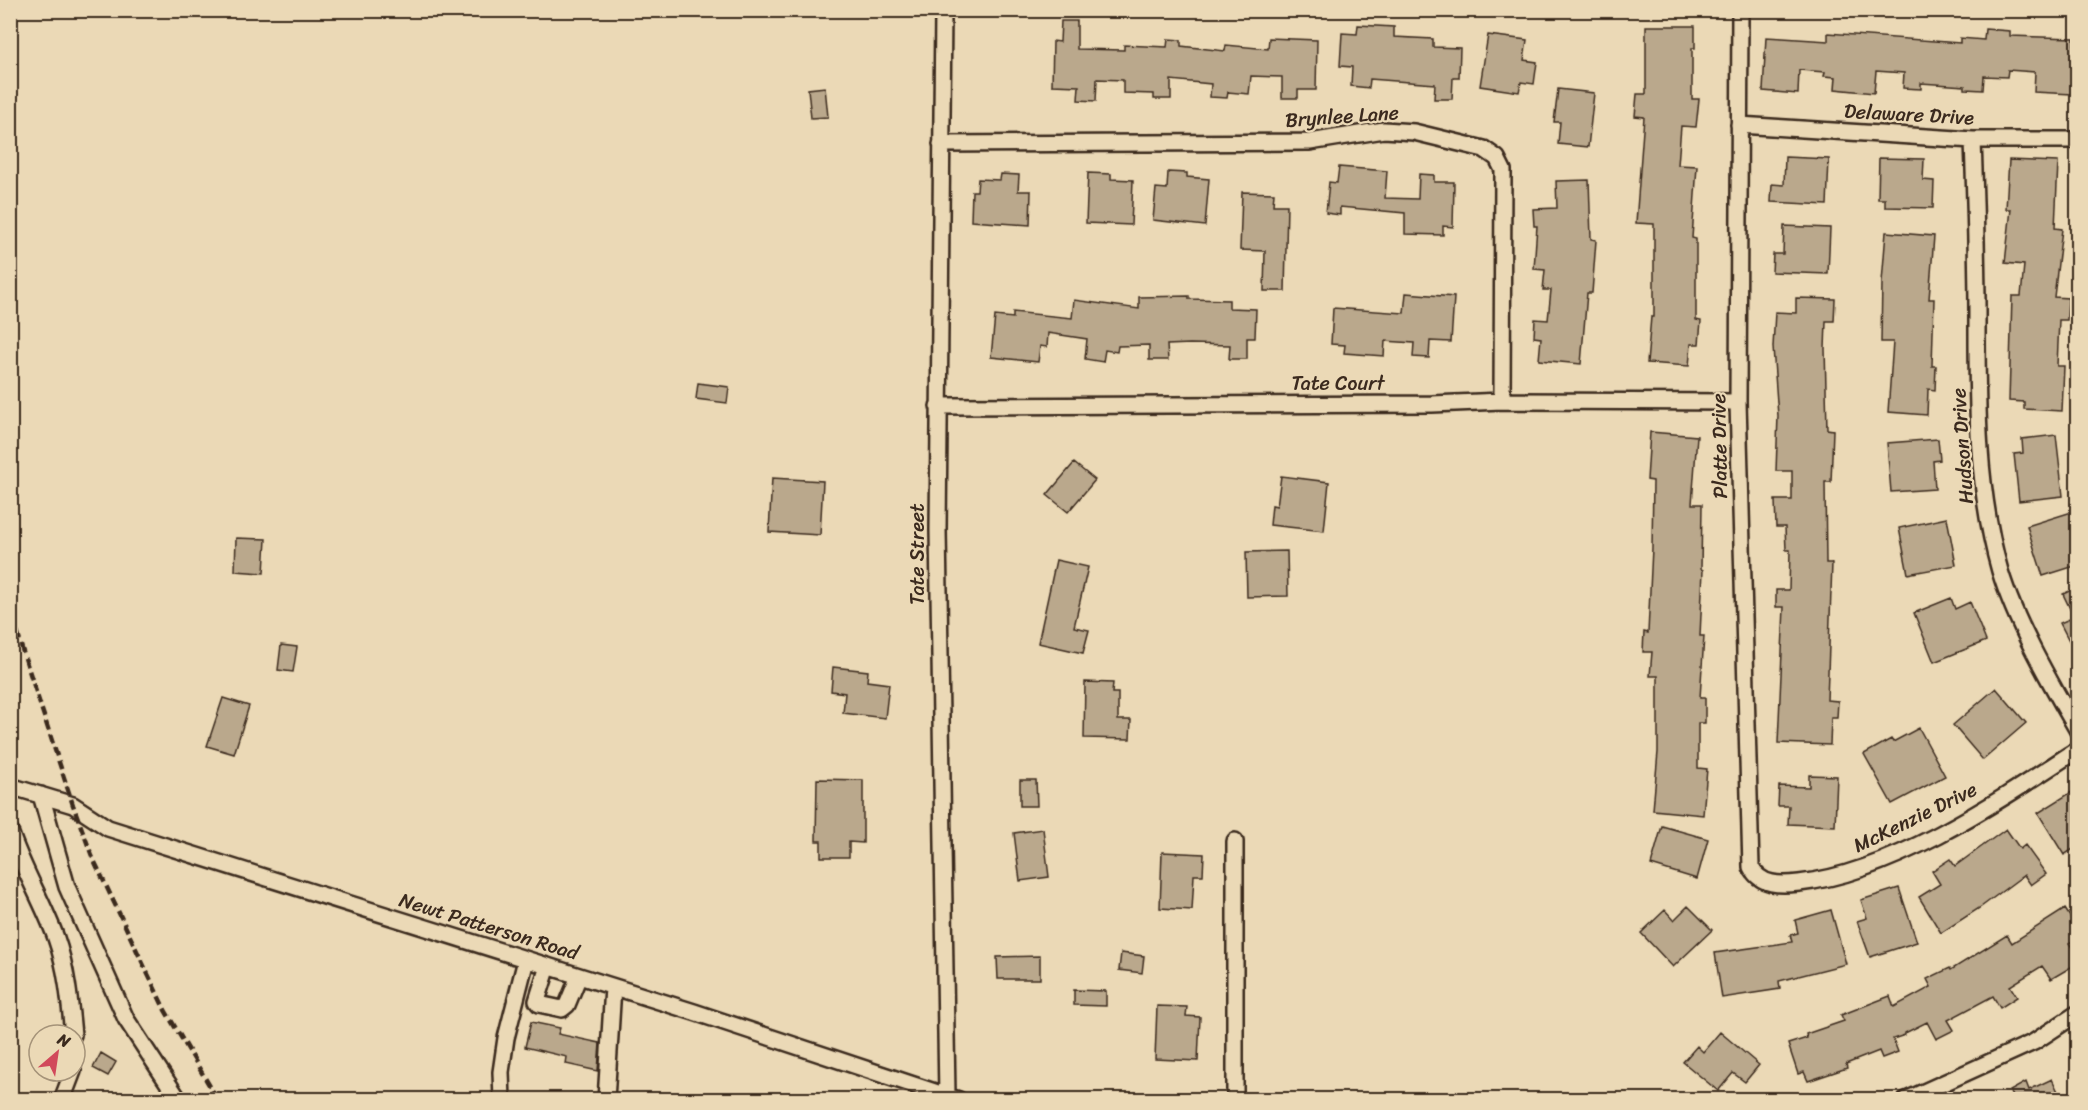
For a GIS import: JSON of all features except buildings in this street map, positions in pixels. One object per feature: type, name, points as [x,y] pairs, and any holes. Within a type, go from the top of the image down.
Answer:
[{"type":"street","name":"Platte Drive","points":[[1740,10],[1738,402],[1751,867],[1758,877]]},
{"type":"street","name":"Tate Street","points":[[943,12],[938,530],[953,1098]]},
{"type":"street","name":"Delaware Drive","points":[[1739,125],[1973,140],[2078,140]]},
{"type":"street","name":"Brynlee Lane","points":[[941,144],[1310,141],[1383,130],[1414,132],[1484,149],[1497,158],[1503,170],[1502,401]]},
{"type":"street","name":"Hudson Drive","points":[[1973,140],[1977,240],[1979,450],[1988,512],[2000,571],[2023,628],[2051,685],[2078,731]]},
{"type":"street","name":"Tate Court","points":[[938,406],[1432,404],[1502,401],[1738,402]]},
{"type":"street","name":"McKenzie Drive","points":[[1758,877],[1771,883],[1786,884],[1818,881],[1870,866],[1934,836],[2020,787],[2078,749]]},
{"type":"street","name":"Newt Patterson Road","points":[[10,786],[73,806],[108,828],[548,966],[953,1098]]},
{"type":"street","points":[[41,795],[67,887],[126,1019],[179,1100]]},
{"type":"street","points":[[10,831],[17,853],[39,895],[57,940],[67,982],[72,1023]]},
{"type":"street","points":[[1235,841],[1235,1100]]},
{"type":"street","points":[[502,1100],[501,1072],[506,1038],[526,960]]},
{"type":"street","points":[[548,966],[537,1001],[539,1004],[562,1009],[567,1005],[579,976]]},
{"type":"street","points":[[606,1100],[613,987]]},
{"type":"street","points":[[1906,1100],[2034,1042],[2078,1013]]},
{"type":"street","points":[[62,1100],[68,1083]]},
{"type":"railway","points":[[10,606],[73,805],[92,856],[165,1010],[218,1100]]}]
